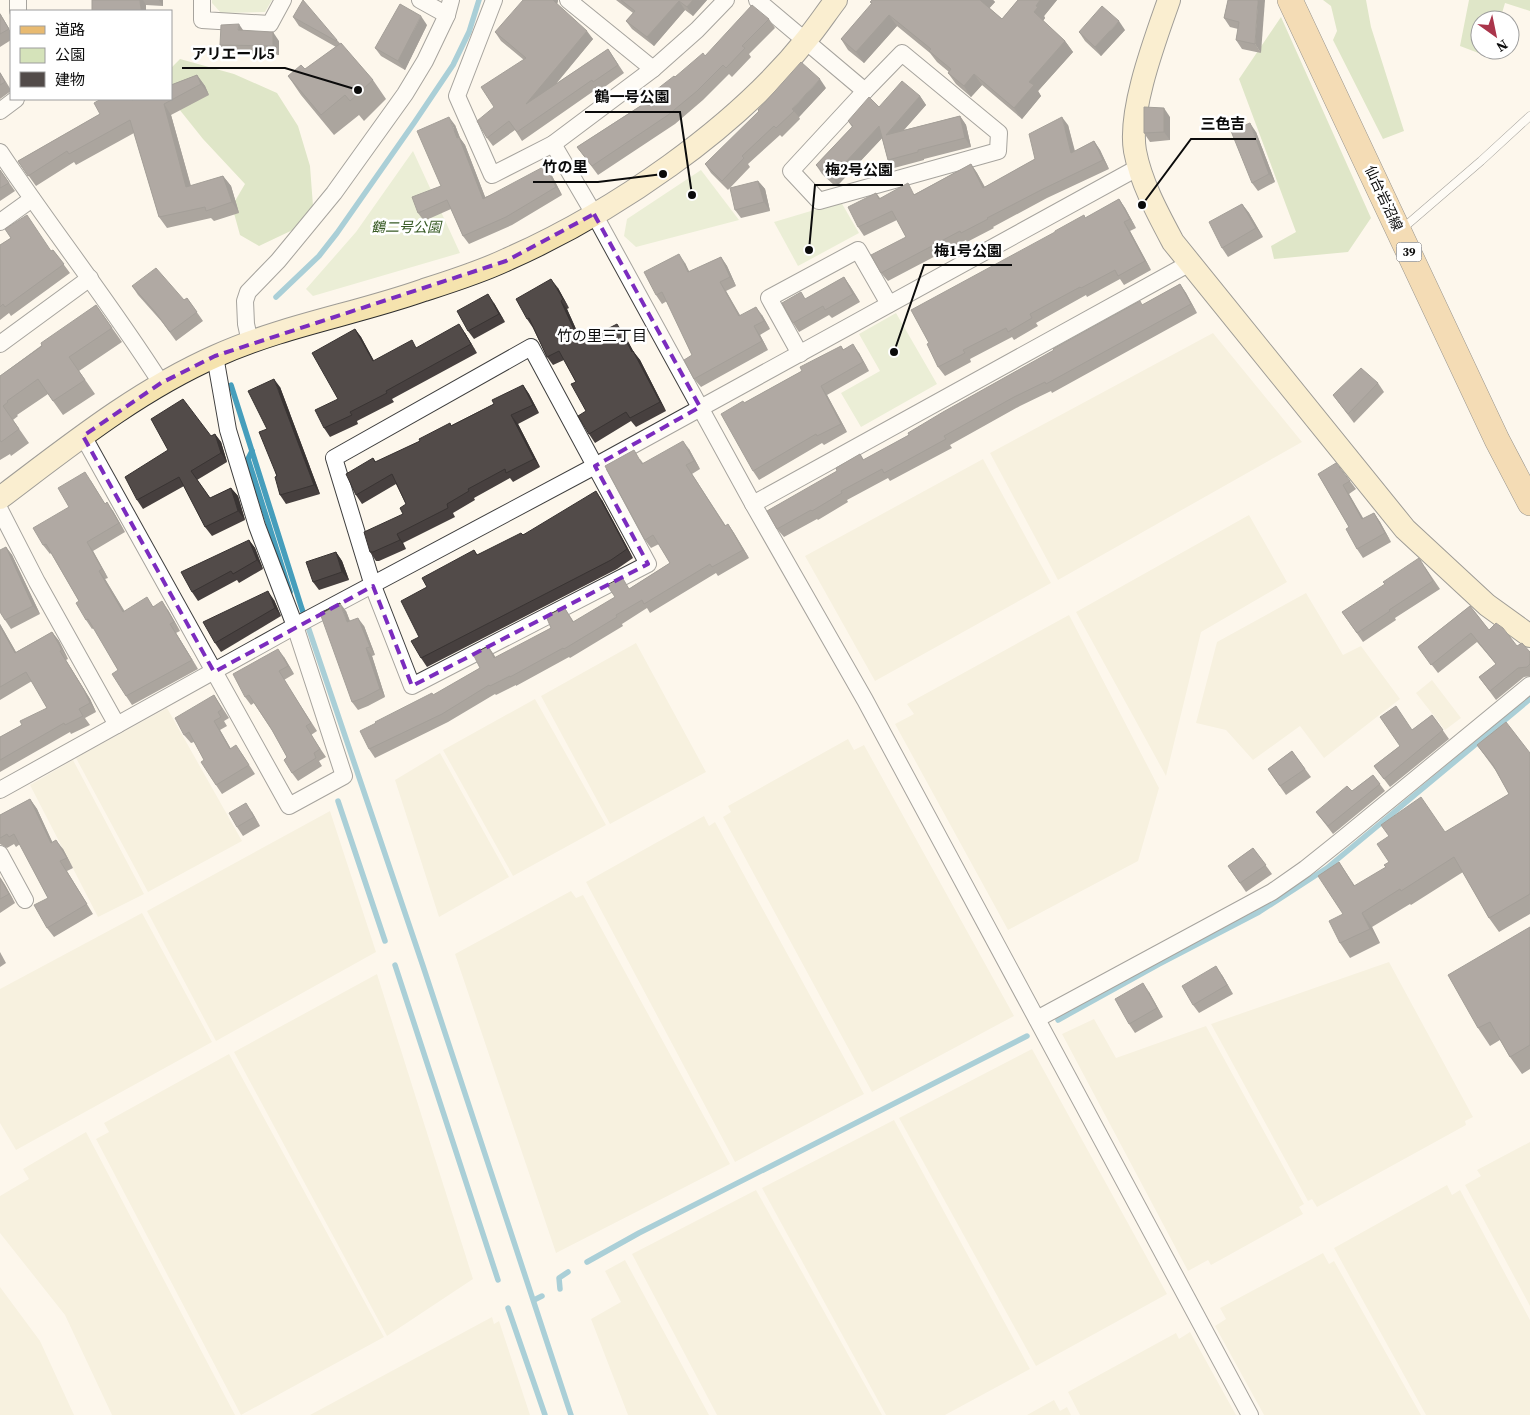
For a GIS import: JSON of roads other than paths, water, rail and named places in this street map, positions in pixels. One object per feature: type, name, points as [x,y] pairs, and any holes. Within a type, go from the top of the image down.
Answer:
[{"type":"main road","name":"仙台岩沼線","points":[[1290,0],[1497,440],[1530,503]]},
{"type":"street","points":[[202,0],[202,20],[270,24],[283,0]]},
{"type":"street","points":[[250,342],[244,301],[248,292],[278,261],[334,193],[425,62],[449,8],[420,0]]},
{"type":"street","points":[[494,0],[457,96],[492,175],[553,144],[653,69],[697,30],[726,0]]},
{"type":"street","points":[[568,0],[653,69]]},
{"type":"street","points":[[757,0],[865,91]]},
{"type":"street","points":[[0,498],[83,436],[162,383],[215,356],[250,342],[372,307],[489,267],[546,242],[594,214],[666,168],[738,110],[806,41],[836,0]]},
{"type":"street","points":[[1169,0],[1152,48],[1135,114],[1134,149],[1155,208],[1174,242],[1268,358],[1331,440],[1405,529],[1487,605],[1530,636]]},
{"type":"street","points":[[902,53],[999,132],[998,151],[818,201],[791,171],[865,91],[902,53]]},
{"type":"street","points":[[0,111],[15,100]]},
{"type":"street","points":[[553,144],[594,214],[753,504],[865,700],[1250,1415]]},
{"type":"street","points":[[0,152],[162,383]]},
{"type":"street","points":[[0,790],[313,617],[595,466],[1139,167]]},
{"type":"street","points":[[0,222],[32,200]]},
{"type":"street","points":[[800,354],[769,298],[858,250],[889,304]]},
{"type":"street","points":[[753,504],[1190,263]]},
{"type":"street","points":[[0,344],[90,278]]},
{"type":"street","points":[[531,348],[648,564],[412,686],[373,586],[334,458],[531,348]]},
{"type":"street","points":[[83,436],[289,806],[344,776],[297,626],[257,526],[228,430],[215,356]]},
{"type":"street","points":[[0,510],[37,582],[117,725]]},
{"type":"street","points":[[1037,1019],[1272,892],[1305,870],[1530,685]]},
{"type":"street","points":[[0,854],[25,900]]},
{"type":"lane","points":[[1399,231],[1530,116]]},
{"type":"waterway","points":[[276,297],[319,256],[414,123],[453,65],[469,32],[479,0]]},
{"type":"waterway","points":[[231,385],[301,606],[423,966],[571,1415]]},
{"type":"waterway","points":[[252,451],[248,459],[290,592]]},
{"type":"waterway","points":[[1058,1020],[1159,964],[1259,912],[1327,868],[1530,699]]},
{"type":"waterway","points":[[338,801],[385,941]]},
{"type":"waterway","points":[[395,965],[498,1280]]},
{"type":"waterway","points":[[587,1262],[639,1233],[1027,1036]]},
{"type":"waterway","points":[[560,1289],[559,1278],[568,1272]]},
{"type":"waterway","points":[[534,1300],[542,1296]]},
{"type":"waterway","points":[[508,1308],[545,1415]]},
{"type":"place","name":"アリエール5","points":[[358,90]]},
{"type":"place","name":"竹の里","points":[[663,174]]},
{"type":"place","name":"鶴一号公園","points":[[692,195]]},
{"type":"place","name":"三色吉","points":[[1142,205]]},
{"type":"place","name":"梅2号公園","points":[[809,250]]},
{"type":"place","name":"梅1号公園","points":[[894,352]]},
{"type":"district","name":"竹の里三丁目","points":[[602,336]]},
{"type":"park label","name":"鶴二号公園","points":[[406,227]]}]
